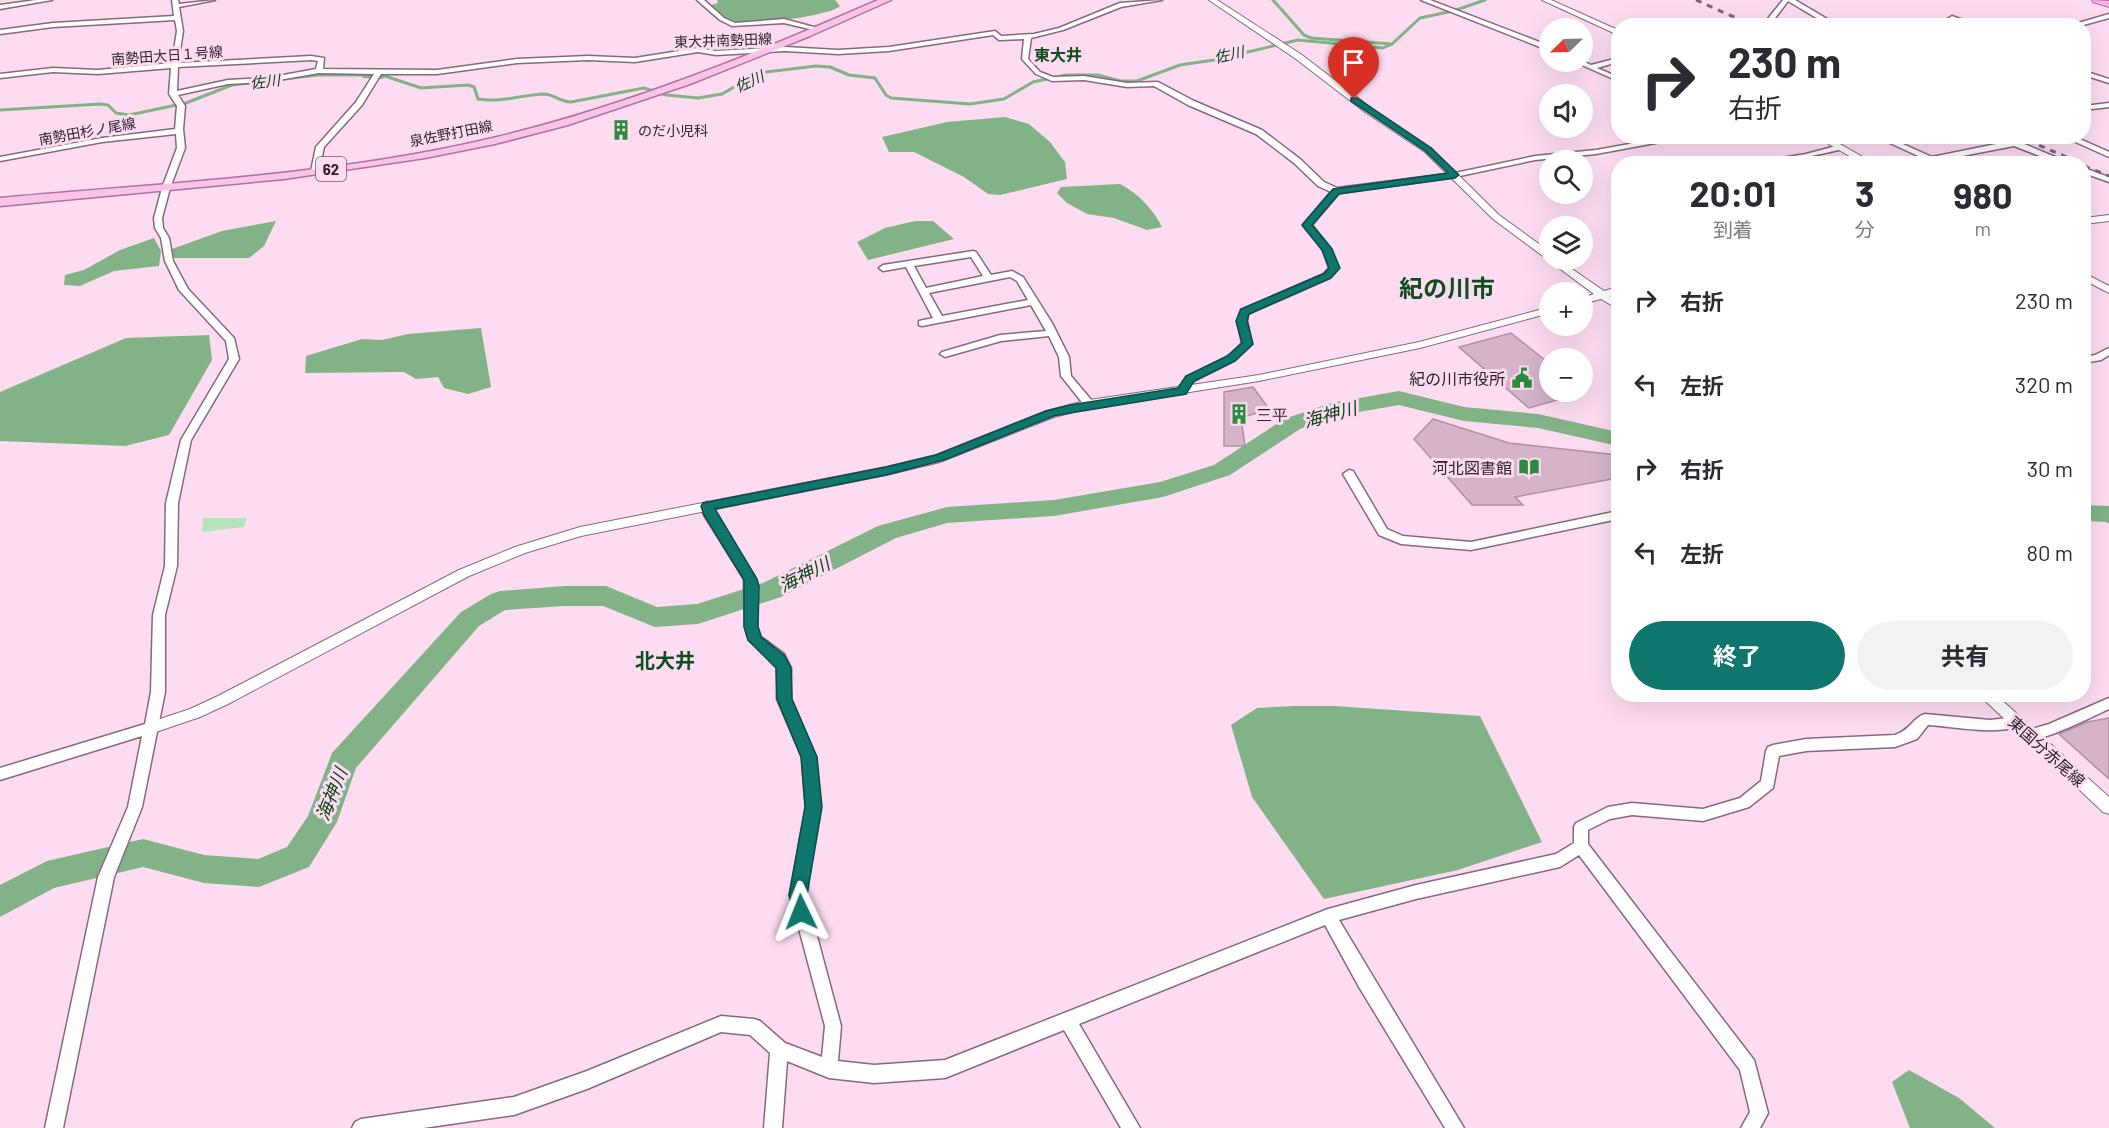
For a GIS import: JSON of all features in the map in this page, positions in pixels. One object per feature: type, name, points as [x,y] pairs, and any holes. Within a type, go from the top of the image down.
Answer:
[{"type":"highway","points":[[2097,0],[2109,4]]},
{"type":"main road","name":"泉佐野打田線","points":[[0,202],[315,171],[436,152],[514,136],[661,92],[767,51],[886,0]]},
{"type":"street","points":[[0,7],[48,0]]},
{"type":"street","points":[[54,1128],[106,877],[135,807],[158,692],[159,615],[171,566],[172,503],[186,440],[234,359],[231,340],[184,290],[169,261],[165,238],[159,228],[158,218],[181,148],[179,131],[181,105],[173,94],[180,31],[176,3],[212,0]]},
{"type":"street","points":[[700,0],[722,20],[734,25],[784,21],[818,29]]},
{"type":"street","points":[[1111,0],[1120,5]]},
{"type":"street","name":"東大井南勢田線","points":[[173,94],[228,82],[267,80],[319,71],[377,74],[436,72],[517,61],[588,58],[635,60],[699,50],[716,53],[838,52],[889,49],[995,33],[999,38],[1028,36],[1061,29],[1120,5],[1159,0]]},
{"type":"street","points":[[1212,0],[1312,66],[1368,110],[1428,150],[1496,217],[1539,249]]},
{"type":"street","points":[[1424,0],[1539,45]]},
{"type":"street","points":[[1545,0],[1611,30]]},
{"type":"street","points":[[1772,18],[1788,0],[1821,18]]},
{"type":"street","points":[[2091,21],[2109,16]]},
{"type":"street","points":[[0,32],[45,26],[177,18]]},
{"type":"street","points":[[1028,36],[1025,59],[1038,73],[1049,77],[1084,78],[1127,85],[1155,84],[1191,103],[1259,132],[1321,184],[1336,191],[1455,175],[1535,158],[1596,152],[1643,144]]},
{"type":"street","name":"南勢田大日１号線","points":[[0,76],[53,70],[92,72],[311,57],[322,59],[319,71]]},
{"type":"street","points":[[1593,66],[1611,62]]},
{"type":"street","points":[[1593,68],[1611,76]]},
{"type":"street","points":[[315,171],[320,147],[359,103],[377,74]]},
{"type":"street","points":[[2091,75],[2109,81]]},
{"type":"street","name":"南勢田杉ノ尾線","points":[[0,159],[102,140],[179,131]]},
{"type":"street","points":[[1834,144],[1856,156]]},
{"type":"street","points":[[1896,144],[1922,156]]},
{"type":"street","points":[[1951,156],[2010,144]]},
{"type":"street","points":[[2018,144],[2048,156]]},
{"type":"street","points":[[2084,144],[2109,155]]},
{"type":"street","points":[[1806,156],[1840,147]]},
{"type":"street","points":[[2091,173],[2109,180]]},
{"type":"street","points":[[1182,391],[1190,379],[1231,359],[1248,344],[1242,321],[1244,312],[1327,276],[1334,268],[1327,249],[1307,225],[1336,191]]},
{"type":"street","points":[[2091,220],[2109,218]]},
{"type":"street","points":[[883,268],[973,254],[989,279]]},
{"type":"street","points":[[909,264],[939,320]]},
{"type":"street","points":[[1568,270],[1611,301]]},
{"type":"street","points":[[924,291],[1012,274],[1020,279],[1064,357],[1063,367],[1066,376],[1089,404]]},
{"type":"street","points":[[2091,280],[2109,290]]},
{"type":"street","points":[[1593,298],[1611,292]]},
{"type":"street","points":[[922,323],[1034,302]]},
{"type":"street","points":[[0,774],[195,713],[464,573],[501,558],[580,532],[886,471],[940,458],[1050,414],[1089,404],[1182,391],[1420,345],[1539,313]]},
{"type":"street","points":[[945,354],[1000,338],[1052,333]]},
{"type":"street","points":[[2091,359],[2098,358],[2109,351]]},
{"type":"street","points":[[1349,474],[1383,532],[1401,540],[1471,546],[1611,516]]},
{"type":"street","points":[[707,506],[752,586],[751,627],[755,640],[779,658],[784,668],[784,699],[809,757],[813,807],[798,895],[832,1026],[829,1069]]},
{"type":"street","name":"東国分赤尾線","points":[[1994,702],[2109,807]]},
{"type":"street","points":[[2030,735],[2053,728],[2109,703]]},
{"type":"street","points":[[1750,1128],[1759,1113],[1748,1066],[1581,846],[1581,827],[1608,813],[1632,809],[1703,815],[1744,803],[1768,784],[1773,751],[1806,745],[1896,741],[1912,735],[1925,719],[1990,725],[2016,722]]},
{"type":"street","points":[[361,1128],[514,1106],[587,1080],[721,1024],[754,1027],[779,1049],[829,1069],[874,1074],[945,1069],[1328,916],[1416,892],[1560,860],[1581,846]]},
{"type":"street","points":[[1328,916],[1455,1128]]},
{"type":"street","points":[[1068,1021],[1131,1128]]},
{"type":"street","points":[[773,1128],[779,1049]]},
{"type":"shaded area","points":[[717,0],[835,0],[840,6],[806,17],[742,23],[730,21],[719,13],[711,5],[718,3]]},
{"type":"shaded area","points":[[1005,117],[1029,124],[1050,142],[1065,162],[1067,179],[1000,195],[988,194],[964,177],[914,152],[889,152],[882,137],[947,122]]},
{"type":"shaded area","points":[[1120,184],[1144,202],[1162,227],[1147,230],[1114,218],[1087,214],[1067,203],[1057,193],[1061,187]]},
{"type":"shaded area","points":[[276,221],[264,246],[249,258],[173,258],[172,249],[222,231]]},
{"type":"shaded area","points":[[915,221],[933,221],[954,239],[868,260],[857,242],[885,228]]},
{"type":"shaded area","points":[[154,238],[161,251],[159,266],[114,271],[80,286],[64,285],[65,275],[84,270],[120,250]]},
{"type":"shaded area","points":[[481,328],[491,387],[468,394],[444,388],[438,377],[416,379],[404,372],[305,373],[306,356],[362,339],[382,340],[408,334]]},
{"type":"shaded area","points":[[209,335],[212,360],[169,435],[125,446],[0,441],[0,392],[126,338]]},
{"type":"shaded area","points":[[203,518],[247,518],[244,527],[202,532]]},
{"type":"shaded area","points":[[1334,706],[1480,716],[1542,842],[1458,870],[1324,899],[1252,797],[1231,725],[1257,708]]},
{"type":"shaded area","points":[[1909,1070],[1959,1098],[1995,1128],[1910,1128],[1892,1082]]},
{"type":"building","name":"紀の川市役所","points":[[1511,333],[1539,355],[1539,402],[1550,402],[1529,408],[1459,347]]},
{"type":"building","name":"三平","points":[[1253,387],[1269,409],[1241,418],[1245,446],[1224,446],[1224,392]]},
{"type":"building","name":"河北図書館","points":[[1433,419],[1509,443],[1611,454],[1611,479],[1515,497],[1523,505],[1472,505],[1414,439]]},
{"type":"building","points":[[2109,718],[2109,779],[2059,734],[2087,722]]},
{"type":"waterway","name":"佐川","points":[[1273,0],[1304,35],[1311,38],[1392,44]]},
{"type":"waterway","name":"佐川","points":[[1392,44],[1420,18],[1453,11],[1485,0]]},
{"type":"waterway","name":"佐川","points":[[382,75],[421,88],[468,85],[474,87],[478,99],[503,99],[544,94],[571,102],[644,88],[666,95],[698,98],[722,94],[758,73],[816,66],[830,67],[849,75],[875,78],[886,95],[891,98],[970,104],[1004,99],[1033,82],[1066,75],[1098,75],[1120,81],[1137,81],[1180,65],[1214,60],[1298,40],[1383,48],[1392,44]]},
{"type":"waterway","name":"佐川","points":[[0,110],[100,104],[108,105],[116,113],[129,115],[186,103],[232,85],[318,75],[368,75]]},
{"type":"waterway","name":"佐川","points":[[368,75],[382,75]]},
{"type":"waterway","name":"海神川","points":[[0,902],[47,875],[143,853],[204,869],[259,873],[298,857],[321,822],[343,762],[470,619],[500,601],[564,596],[606,596],[655,617],[698,614],[772,590],[887,532],[947,515],[1054,508],[1163,489],[1222,470],[1292,424],[1331,410],[1399,398],[1464,414],[1538,421],[1611,437]]},
{"type":"waterway","name":"海神川","points":[[2091,513],[2109,514]]},
{"type":"waterway","points":[[2098,515],[2109,521]]},
{"type":"railway","points":[[1696,0],[1736,18]]},
{"type":"railway","points":[[2036,144],[2064,156]]},
{"type":"railway","points":[[2091,169],[2109,176]]},
{"type":"place","name":"のだ小児科","points":[[621,130]]},
{"type":"place","name":"紀の川市役所","points":[[1522,378]]},
{"type":"place","name":"三平","points":[[1239,414]]},
{"type":"place","name":"河北図書館","points":[[1529,467]]},
{"type":"district","name":"東大井","points":[[1058,54]]},
{"type":"district","name":"紀の川市","points":[[1447,287]]},
{"type":"district","name":"北大井","points":[[665,660]]},
{"type":"route","points":[[801,912],[798,895],[813,807],[809,757],[784,699],[784,668],[779,658],[755,640],[751,627],[752,586],[750,579],[710,515],[707,506],[886,471],[940,458],[1050,414],[1089,404],[1182,391],[1190,379],[1231,359],[1248,344],[1242,321],[1244,312],[1327,276],[1334,268],[1327,249],[1307,225],[1336,191],[1455,175],[1428,150],[1387,124],[1354,99]]}]
